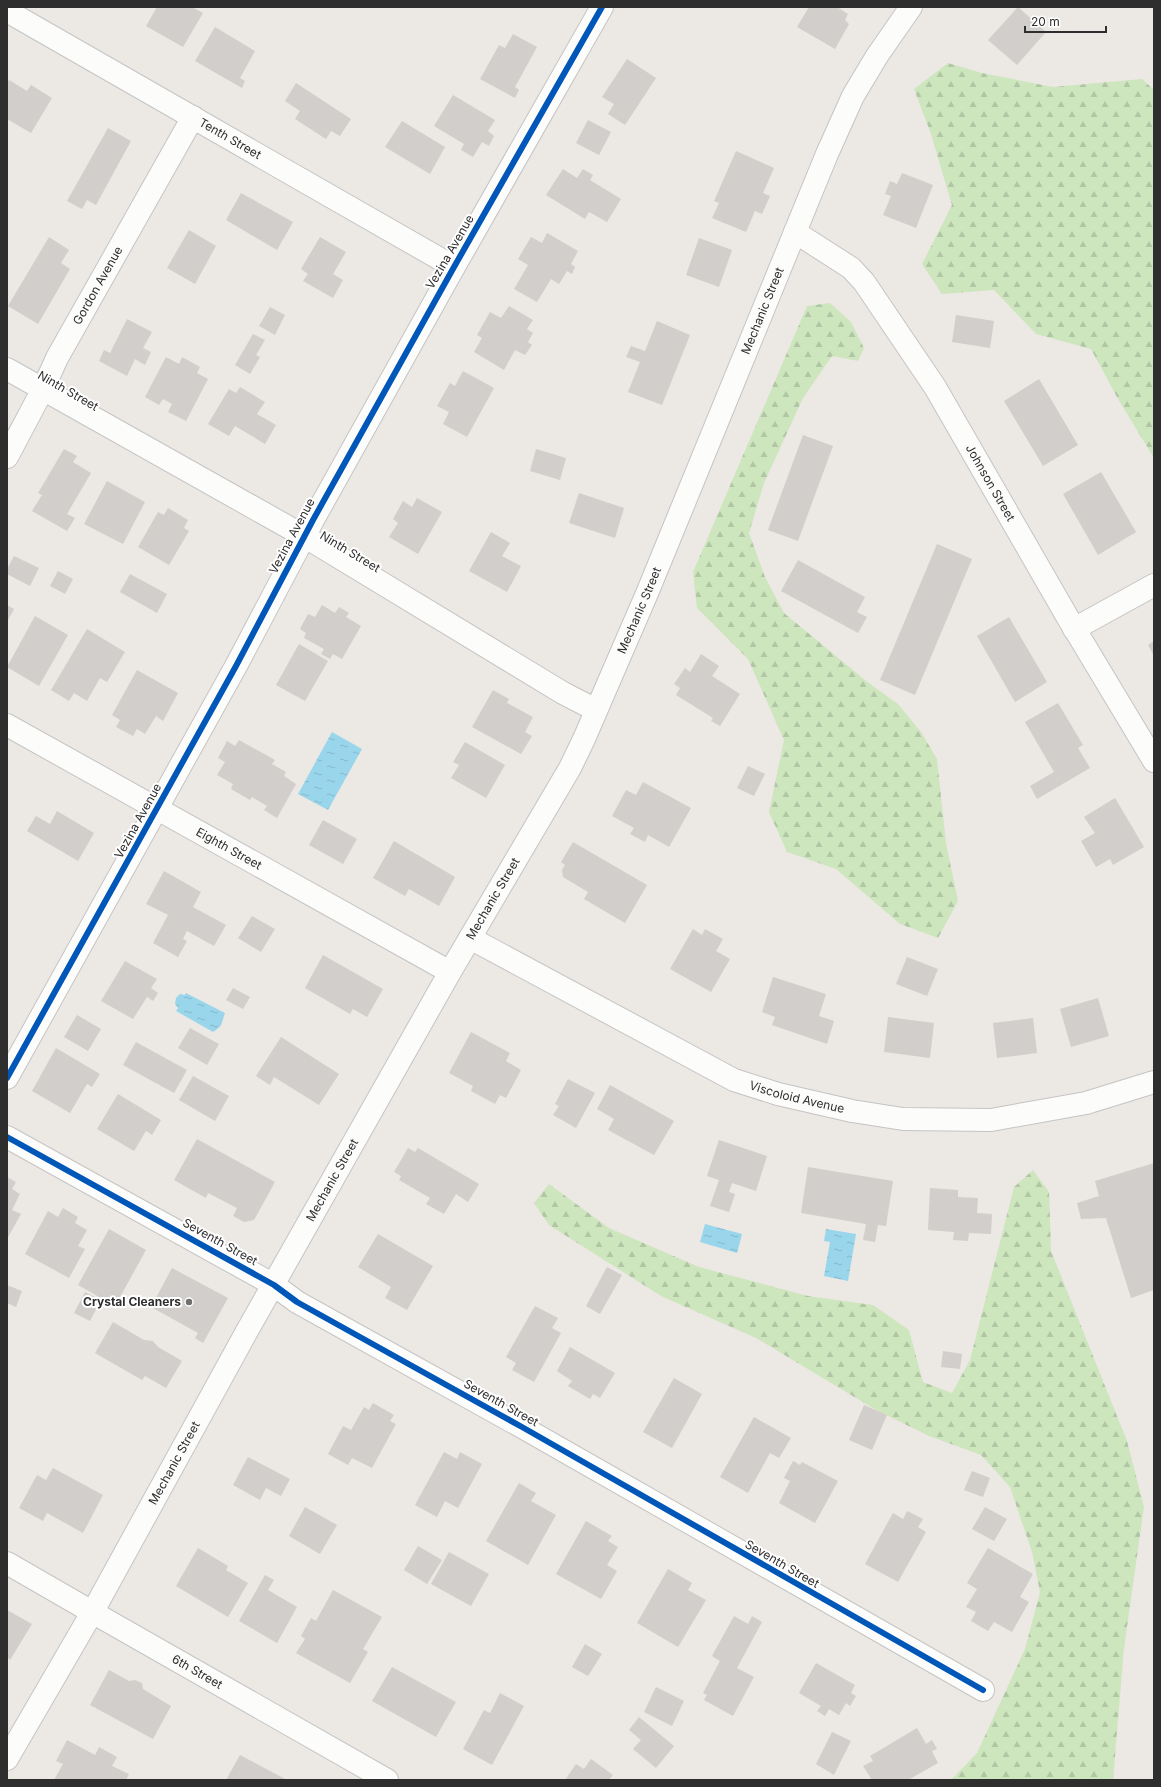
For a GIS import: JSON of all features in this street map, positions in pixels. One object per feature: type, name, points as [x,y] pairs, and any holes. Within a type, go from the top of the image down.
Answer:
[{"type":"street","name":"Vezina Avenue","points":[[7,1078],[158,808],[244,651],[304,536],[454,267],[602,7]]},
{"type":"street","name":"Mechanic Street","points":[[7,1759],[92,1612],[450,972],[570,768],[643,603],[827,154],[853,96],[877,56],[911,7]]},
{"type":"street","name":"Tenth Street","points":[[7,11],[454,267]]},
{"type":"street","name":"Gordon Avenue","points":[[7,457],[43,389],[57,358],[193,117]]},
{"type":"street","name":"Johnson Street","points":[[795,232],[851,268],[864,282],[934,387],[1074,629],[1154,761]]},
{"type":"street","name":"Ninth Street","points":[[7,369],[304,536],[563,693],[596,710]]},
{"type":"street","points":[[1074,629],[1154,585]]},
{"type":"street","name":"Eighth Street","points":[[7,725],[450,972]]},
{"type":"street","name":"Viscoloid Avenue","points":[[470,938],[734,1080],[778,1094],[852,1111],[903,1119],[991,1120],[1086,1103],[1154,1082]]},
{"type":"street","name":"Seventh Street","points":[[7,1137],[274,1285],[297,1302],[508,1419],[983,1690]]},
{"type":"street","name":"6th Street","points":[[7,1563],[387,1780]]},
{"type":"green space","points":[[948,63],[982,73],[1053,87],[1142,79],[1154,90],[1154,458],[1118,399],[1091,349],[1036,334],[994,290],[942,294],[922,264],[952,205],[931,134],[914,89]]},
{"type":"green space","points":[[830,303],[851,322],[864,348],[858,361],[832,356],[803,398],[764,483],[749,533],[765,577],[784,613],[866,681],[898,704],[921,732],[937,759],[946,843],[958,901],[938,938],[900,924],[836,869],[787,852],[769,812],[784,740],[748,659],[697,608],[693,572],[807,306]]},
{"type":"green space","points":[[1033,1170],[1049,1192],[1051,1251],[1127,1441],[1144,1507],[1124,1648],[1113,1780],[951,1780],[977,1753],[1025,1649],[1040,1592],[1032,1552],[1010,1487],[981,1455],[929,1436],[876,1410],[756,1338],[661,1296],[549,1225],[534,1203],[549,1184],[609,1228],[699,1267],[808,1296],[873,1305],[909,1330],[923,1382],[952,1393],[970,1360],[1014,1187]]},
{"type":"water","points":[[332,732],[362,749],[328,810],[298,794]]},
{"type":"water","points":[[186,993],[225,1013],[222,1024],[213,1032],[176,1011],[178,1008],[175,1004],[176,998],[180,994],[185,995]]},
{"type":"water","points":[[705,1224],[742,1234],[737,1253],[700,1242]]},
{"type":"water","points":[[826,1229],[856,1234],[848,1281],[824,1276],[830,1242],[824,1241]]},
{"type":"building","points":[[157,7],[192,7],[203,13],[183,47],[146,26]]},
{"type":"building","points":[[809,7],[837,7],[848,14],[845,20],[849,24],[835,49],[797,27]]},
{"type":"building","points":[[1018,7],[1046,32],[1017,65],[988,40]]},
{"type":"building","points":[[215,27],[255,51],[240,78],[245,81],[242,88],[195,61]]},
{"type":"building","points":[[513,34],[537,47],[515,87],[519,90],[515,98],[480,79],[499,45],[505,48]]},
{"type":"building","points":[[627,59],[656,78],[625,125],[608,114],[614,104],[602,97]]},
{"type":"building","points":[[9,80],[27,91],[31,85],[52,98],[31,133],[7,119],[7,83]]},
{"type":"building","points":[[296,83],[351,119],[340,136],[331,131],[326,139],[295,119],[300,111],[285,101]]},
{"type":"building","points":[[453,95],[495,120],[488,131],[494,136],[489,146],[482,142],[473,157],[461,150],[464,144],[434,126]]},
{"type":"building","points":[[588,120],[611,132],[599,155],[576,143]]},
{"type":"building","points":[[402,121],[445,147],[430,174],[385,147]]},
{"type":"building","points":[[108,128],[131,141],[96,205],[87,200],[82,209],[67,201]]},
{"type":"building","points":[[736,151],[774,168],[763,193],[770,196],[762,214],[755,211],[746,232],[712,218],[719,203],[714,201]]},
{"type":"building","points":[[563,169],[577,178],[583,169],[593,175],[590,180],[621,199],[607,222],[589,212],[585,219],[546,195]]},
{"type":"building","points":[[902,173],[933,185],[916,228],[883,215],[891,196],[885,194],[890,181],[897,184]]},
{"type":"building","points":[[241,193],[293,222],[277,250],[226,220]]},
{"type":"building","points":[[189,230],[216,246],[195,284],[167,268]]},
{"type":"building","points":[[547,233],[578,251],[571,264],[575,267],[572,274],[567,271],[559,284],[551,279],[537,302],[514,289],[528,265],[518,259],[531,237],[542,243]]},
{"type":"building","points":[[49,237],[69,250],[61,263],[70,269],[38,324],[8,306]]},
{"type":"building","points":[[320,237],[346,252],[333,274],[343,280],[333,298],[303,281],[308,274],[301,269]]},
{"type":"building","points":[[699,238],[732,250],[719,287],[686,275]]},
{"type":"building","points":[[509,306],[533,320],[527,329],[533,333],[528,342],[532,345],[525,355],[515,350],[504,370],[474,352],[482,338],[477,335],[490,312],[501,318]]},
{"type":"building","points":[[270,307],[285,315],[275,335],[259,326]]},
{"type":"building","points":[[956,315],[994,321],[990,348],[952,342]]},
{"type":"building","points":[[127,319],[152,332],[143,348],[151,352],[145,365],[135,359],[127,376],[99,361],[104,350],[110,353]]},
{"type":"building","points":[[657,321],[690,335],[662,405],[628,392],[640,362],[626,357],[631,346],[645,351]]},
{"type":"building","points":[[253,334],[265,340],[256,355],[260,357],[250,374],[235,365]]},
{"type":"building","points":[[166,357],[179,364],[182,357],[200,367],[197,373],[208,379],[186,421],[168,412],[172,404],[163,399],[159,405],[145,397]]},
{"type":"building","points":[[463,371],[494,388],[467,437],[443,424],[449,412],[437,406],[450,383],[455,386]]},
{"type":"building","points":[[1039,379],[1078,445],[1043,466],[1004,401]]},
{"type":"building","points":[[240,387],[265,402],[257,414],[276,425],[265,444],[235,426],[229,436],[208,424],[229,389],[236,393]]},
{"type":"building","points":[[803,435],[833,446],[798,541],[768,530]]},
{"type":"building","points":[[64,449],[77,456],[73,462],[91,473],[67,514],[75,518],[67,531],[32,511],[42,495],[38,493]]},
{"type":"building","points":[[536,449],[566,458],[560,480],[530,471]]},
{"type":"building","points":[[1101,472],[1136,532],[1098,555],[1063,494]]},
{"type":"building","points":[[107,481],[145,502],[123,544],[84,524]]},
{"type":"building","points":[[579,493],[624,508],[615,538],[569,523]]},
{"type":"building","points":[[417,498],[442,512],[418,554],[389,537],[398,523],[393,519],[403,501],[412,507]]},
{"type":"building","points":[[168,508],[188,520],[184,528],[189,531],[169,565],[138,547],[158,512],[164,515]]},
{"type":"building","points":[[491,532],[510,543],[502,556],[521,566],[507,592],[469,571]]},
{"type":"building","points":[[937,544],[972,559],[915,695],[880,680]]},
{"type":"building","points":[[14,556],[39,568],[30,586],[7,574],[7,569]]},
{"type":"building","points":[[798,560],[865,597],[857,612],[867,617],[858,633],[781,591]]},
{"type":"building","points":[[58,571],[73,579],[65,594],[50,586]]},
{"type":"building","points":[[130,574],[167,594],[157,613],[120,592]]},
{"type":"building","points":[[7,605],[14,609],[7,622]]},
{"type":"building","points":[[322,605],[335,613],[339,607],[349,613],[346,617],[361,626],[342,659],[333,654],[330,659],[321,654],[324,649],[304,638],[306,633],[300,629],[308,614],[315,617]]},
{"type":"building","points":[[35,616],[68,635],[39,686],[7,667]]},
{"type":"building","points":[[1009,617],[1047,682],[1015,702],[977,636]]},
{"type":"building","points":[[87,629],[125,652],[107,682],[100,678],[87,701],[74,693],[69,701],[51,690]]},
{"type":"building","points":[[1154,641],[1154,656],[1148,645]]},
{"type":"building","points":[[299,644],[328,661],[305,701],[276,685]]},
{"type":"building","points":[[701,654],[719,666],[712,676],[740,694],[720,726],[711,721],[713,718],[676,695],[680,688],[674,684],[685,668],[690,672]]},
{"type":"building","points":[[137,670],[178,693],[163,721],[156,716],[145,734],[137,729],[133,736],[116,727],[120,720],[112,715]]},
{"type":"building","points":[[493,690],[509,699],[507,703],[533,717],[525,732],[532,736],[521,754],[472,727]]},
{"type":"building","points":[[1058,703],[1083,745],[1078,748],[1090,768],[1037,799],[1030,786],[1054,772],[1025,722]]},
{"type":"building","points":[[239,740],[275,760],[272,764],[286,772],[284,776],[296,784],[277,818],[264,810],[267,806],[252,797],[250,800],[231,789],[233,784],[217,775],[225,762],[218,758],[227,741],[235,746]]},
{"type":"building","points":[[465,742],[505,765],[486,798],[451,778],[459,765],[453,762]]},
{"type":"building","points":[[748,766],[765,774],[754,796],[737,788]]},
{"type":"building","points":[[643,782],[691,808],[669,847],[648,835],[645,842],[630,834],[634,828],[612,816],[626,790],[636,795]]},
{"type":"building","points":[[1115,798],[1144,847],[1113,865],[1110,859],[1096,867],[1081,841],[1095,833],[1084,817]]},
{"type":"building","points":[[57,811],[94,833],[78,861],[27,831],[36,816],[50,824]]},
{"type":"building","points":[[323,820],[357,839],[343,864],[309,845]]},
{"type":"building","points":[[394,841],[455,877],[439,906],[409,889],[405,896],[373,878]]},
{"type":"building","points":[[573,842],[647,885],[625,923],[584,899],[588,892],[563,877],[562,870],[565,865],[561,862]]},
{"type":"building","points":[[164,871],[201,892],[193,907],[226,925],[214,946],[187,931],[183,939],[187,941],[178,957],[153,943],[168,915],[146,904]]},
{"type":"building","points":[[252,916],[275,929],[261,952],[238,938]]},
{"type":"building","points":[[693,929],[702,935],[705,929],[723,939],[716,951],[730,959],[711,992],[670,969]]},
{"type":"building","points":[[323,955],[383,989],[367,1017],[353,1009],[350,1014],[305,988]]},
{"type":"building","points":[[907,957],[938,969],[927,996],[896,984]]},
{"type":"building","points":[[125,961],[157,979],[151,988],[158,993],[153,1001],[147,997],[133,1019],[101,1001]]},
{"type":"building","points":[[773,977],[826,994],[819,1016],[834,1021],[827,1044],[772,1025],[775,1017],[762,1012]]},
{"type":"building","points":[[233,988],[250,997],[243,1009],[226,1000]]},
{"type":"building","points":[[1098,998],[1109,1036],[1071,1047],[1060,1009]]},
{"type":"building","points":[[77,1015],[101,1029],[88,1051],[64,1037]]},
{"type":"building","points":[[888,1017],[934,1023],[930,1058],[884,1052]]},
{"type":"building","points":[[1033,1018],[1037,1053],[997,1058],[993,1023]]},
{"type":"building","points":[[190,1028],[219,1044],[207,1065],[178,1048]]},
{"type":"building","points":[[471,1032],[510,1053],[506,1061],[521,1070],[506,1098],[500,1095],[495,1104],[471,1091],[473,1086],[449,1073]]},
{"type":"building","points":[[281,1037],[339,1074],[319,1105],[274,1077],[270,1085],[256,1076]]},
{"type":"building","points":[[136,1042],[187,1070],[174,1093],[123,1065]]},
{"type":"building","points":[[56,1048],[100,1074],[92,1087],[87,1084],[70,1113],[32,1091]]},
{"type":"building","points":[[193,1076],[229,1096],[215,1121],[179,1100]]},
{"type":"building","points":[[568,1079],[595,1093],[576,1128],[553,1115],[559,1106],[555,1104]]},
{"type":"building","points":[[610,1085],[674,1121],[654,1155],[608,1130],[614,1119],[597,1109]]},
{"type":"building","points":[[118,1094],[161,1120],[152,1135],[146,1131],[134,1151],[97,1129]]},
{"type":"building","points":[[197,1139],[275,1182],[254,1220],[244,1222],[233,1216],[237,1208],[208,1193],[206,1198],[174,1180]]},
{"type":"building","points":[[719,1140],[767,1156],[756,1191],[732,1183],[729,1192],[735,1194],[729,1212],[710,1206],[719,1180],[707,1176]]},
{"type":"building","points":[[408,1148],[415,1152],[418,1148],[479,1184],[468,1202],[456,1194],[444,1214],[426,1204],[430,1198],[399,1180],[401,1176],[394,1172]]},
{"type":"building","points":[[1154,1163],[1154,1290],[1131,1298],[1106,1218],[1081,1219],[1077,1203],[1099,1196],[1095,1181]]},
{"type":"building","points":[[808,1167],[893,1181],[886,1226],[878,1225],[875,1242],[863,1240],[866,1224],[801,1213]]},
{"type":"building","points":[[7,1177],[16,1182],[12,1189],[20,1194],[12,1210],[21,1214],[7,1239]]},
{"type":"building","points":[[930,1188],[958,1190],[958,1197],[978,1198],[977,1213],[992,1214],[991,1234],[969,1233],[968,1241],[953,1240],[954,1232],[928,1230]]},
{"type":"building","points":[[63,1208],[78,1217],[75,1223],[87,1230],[78,1246],[85,1249],[69,1278],[25,1254],[48,1211],[58,1217]]},
{"type":"building","points":[[109,1229],[146,1250],[115,1306],[78,1285]]},
{"type":"building","points":[[378,1234],[433,1266],[407,1310],[385,1298],[391,1287],[358,1267]]},
{"type":"building","points":[[607,1267],[622,1275],[600,1314],[586,1306]]},
{"type":"building","name":"Crystal Cleaners","points":[[172,1268],[228,1298],[203,1343],[195,1338],[198,1333],[151,1307]]},
{"type":"building","points":[[7,1285],[22,1291],[16,1307],[7,1303]]},
{"type":"building","points":[[85,1292],[101,1300],[90,1321],[74,1313]]},
{"type":"building","points":[[535,1306],[558,1318],[552,1328],[561,1333],[534,1382],[512,1370],[516,1363],[506,1357]]},
{"type":"building","points":[[113,1322],[144,1340],[153,1341],[158,1347],[182,1361],[166,1388],[145,1376],[142,1380],[95,1353]]},
{"type":"building","points":[[570,1347],[615,1373],[600,1398],[593,1394],[590,1399],[568,1386],[572,1381],[557,1371]]},
{"type":"building","points":[[943,1351],[962,1354],[960,1369],[941,1367]]},
{"type":"building","points":[[674,1378],[702,1394],[672,1448],[643,1432]]},
{"type":"building","points":[[373,1403],[394,1415],[390,1421],[396,1424],[372,1468],[352,1458],[348,1465],[328,1454],[343,1426],[351,1430],[364,1407],[369,1410]]},
{"type":"building","points":[[864,1405],[887,1415],[872,1450],[849,1440]]},
{"type":"building","points":[[754,1417],[791,1438],[779,1458],[770,1453],[748,1493],[720,1477]]},
{"type":"building","points":[[444,1452],[457,1459],[460,1452],[482,1464],[458,1508],[445,1501],[437,1517],[415,1505]]},
{"type":"building","points":[[248,1457],[290,1479],[281,1496],[266,1488],[260,1500],[233,1485]]},
{"type":"building","points":[[793,1461],[800,1465],[802,1462],[838,1481],[815,1523],[779,1503],[790,1481],[784,1478]]},
{"type":"building","points":[[53,1468],[103,1495],[83,1533],[47,1513],[43,1521],[19,1508],[37,1475],[46,1480]]},
{"type":"building","points":[[972,1471],[990,1478],[983,1497],[964,1490]]},
{"type":"building","points":[[519,1483],[536,1493],[531,1501],[556,1515],[528,1565],[486,1541]]},
{"type":"building","points":[[305,1507],[337,1525],[320,1554],[289,1536]]},
{"type":"building","points":[[985,1507],[1007,1519],[994,1541],[972,1529]]},
{"type":"building","points":[[907,1511],[923,1519],[918,1527],[926,1532],[898,1582],[865,1564],[893,1513],[903,1519]]},
{"type":"building","points":[[586,1521],[612,1536],[608,1541],[618,1547],[607,1565],[617,1571],[601,1599],[556,1574]]},
{"type":"building","points":[[418,1546],[442,1560],[427,1584],[404,1570]]},
{"type":"building","points":[[198,1548],[228,1566],[226,1570],[248,1583],[228,1617],[176,1586]]},
{"type":"building","points":[[988,1548],[1033,1574],[1020,1597],[1029,1602],[1012,1632],[994,1622],[988,1631],[971,1621],[976,1612],[966,1607],[977,1589],[967,1583]]},
{"type":"building","points":[[449,1552],[489,1574],[471,1606],[431,1584]]},
{"type":"building","points":[[668,1569],[692,1583],[688,1590],[706,1600],[678,1647],[637,1623]]},
{"type":"building","points":[[265,1575],[274,1580],[268,1590],[297,1607],[277,1643],[239,1621]]},
{"type":"building","points":[[333,1590],[382,1617],[363,1649],[368,1652],[350,1683],[296,1653],[305,1639],[301,1636],[311,1618],[316,1621]]},
{"type":"building","points":[[7,1610],[32,1624],[10,1660],[7,1657]]},
{"type":"building","points":[[734,1616],[748,1624],[752,1616],[762,1622],[737,1668],[754,1677],[733,1716],[704,1700],[707,1695],[703,1693],[720,1661],[712,1656]]},
{"type":"building","points":[[585,1644],[602,1654],[588,1676],[572,1667]]},
{"type":"building","points":[[816,1663],[855,1685],[851,1693],[856,1696],[850,1706],[846,1703],[839,1715],[829,1709],[825,1716],[817,1711],[821,1706],[799,1693]]},
{"type":"building","points":[[392,1667],[456,1702],[436,1737],[372,1701]]},
{"type":"building","points":[[109,1670],[129,1681],[135,1680],[142,1683],[143,1689],[171,1706],[153,1739],[90,1705]]},
{"type":"building","points":[[656,1687],[684,1701],[672,1726],[644,1712]]},
{"type":"building","points":[[500,1693],[524,1706],[492,1765],[463,1749],[484,1710],[490,1713]]},
{"type":"building","points":[[639,1717],[674,1746],[656,1768],[633,1749],[641,1740],[629,1730]]},
{"type":"building","points":[[917,1728],[926,1744],[932,1740],[937,1749],[932,1751],[938,1763],[908,1780],[872,1780],[863,1766],[873,1761],[870,1756]]},
{"type":"building","points":[[832,1732],[851,1741],[834,1775],[816,1764]]},
{"type":"building","points":[[67,1740],[95,1755],[99,1747],[117,1757],[112,1766],[129,1774],[126,1780],[54,1780],[63,1764],[56,1761]]},
{"type":"building","points":[[240,1755],[287,1780],[226,1780]]},
{"type":"building","points":[[591,1759],[613,1775],[609,1780],[565,1780],[576,1764],[584,1769]]},
{"type":"cycle path","points":[[7,1078],[236,666],[313,520],[454,267],[602,7]]},
{"type":"cycle path","points":[[7,1137],[274,1285],[297,1302],[522,1427],[983,1690]]},
{"type":"place","name":"Crystal Cleaners","points":[[189,1302]]}]
